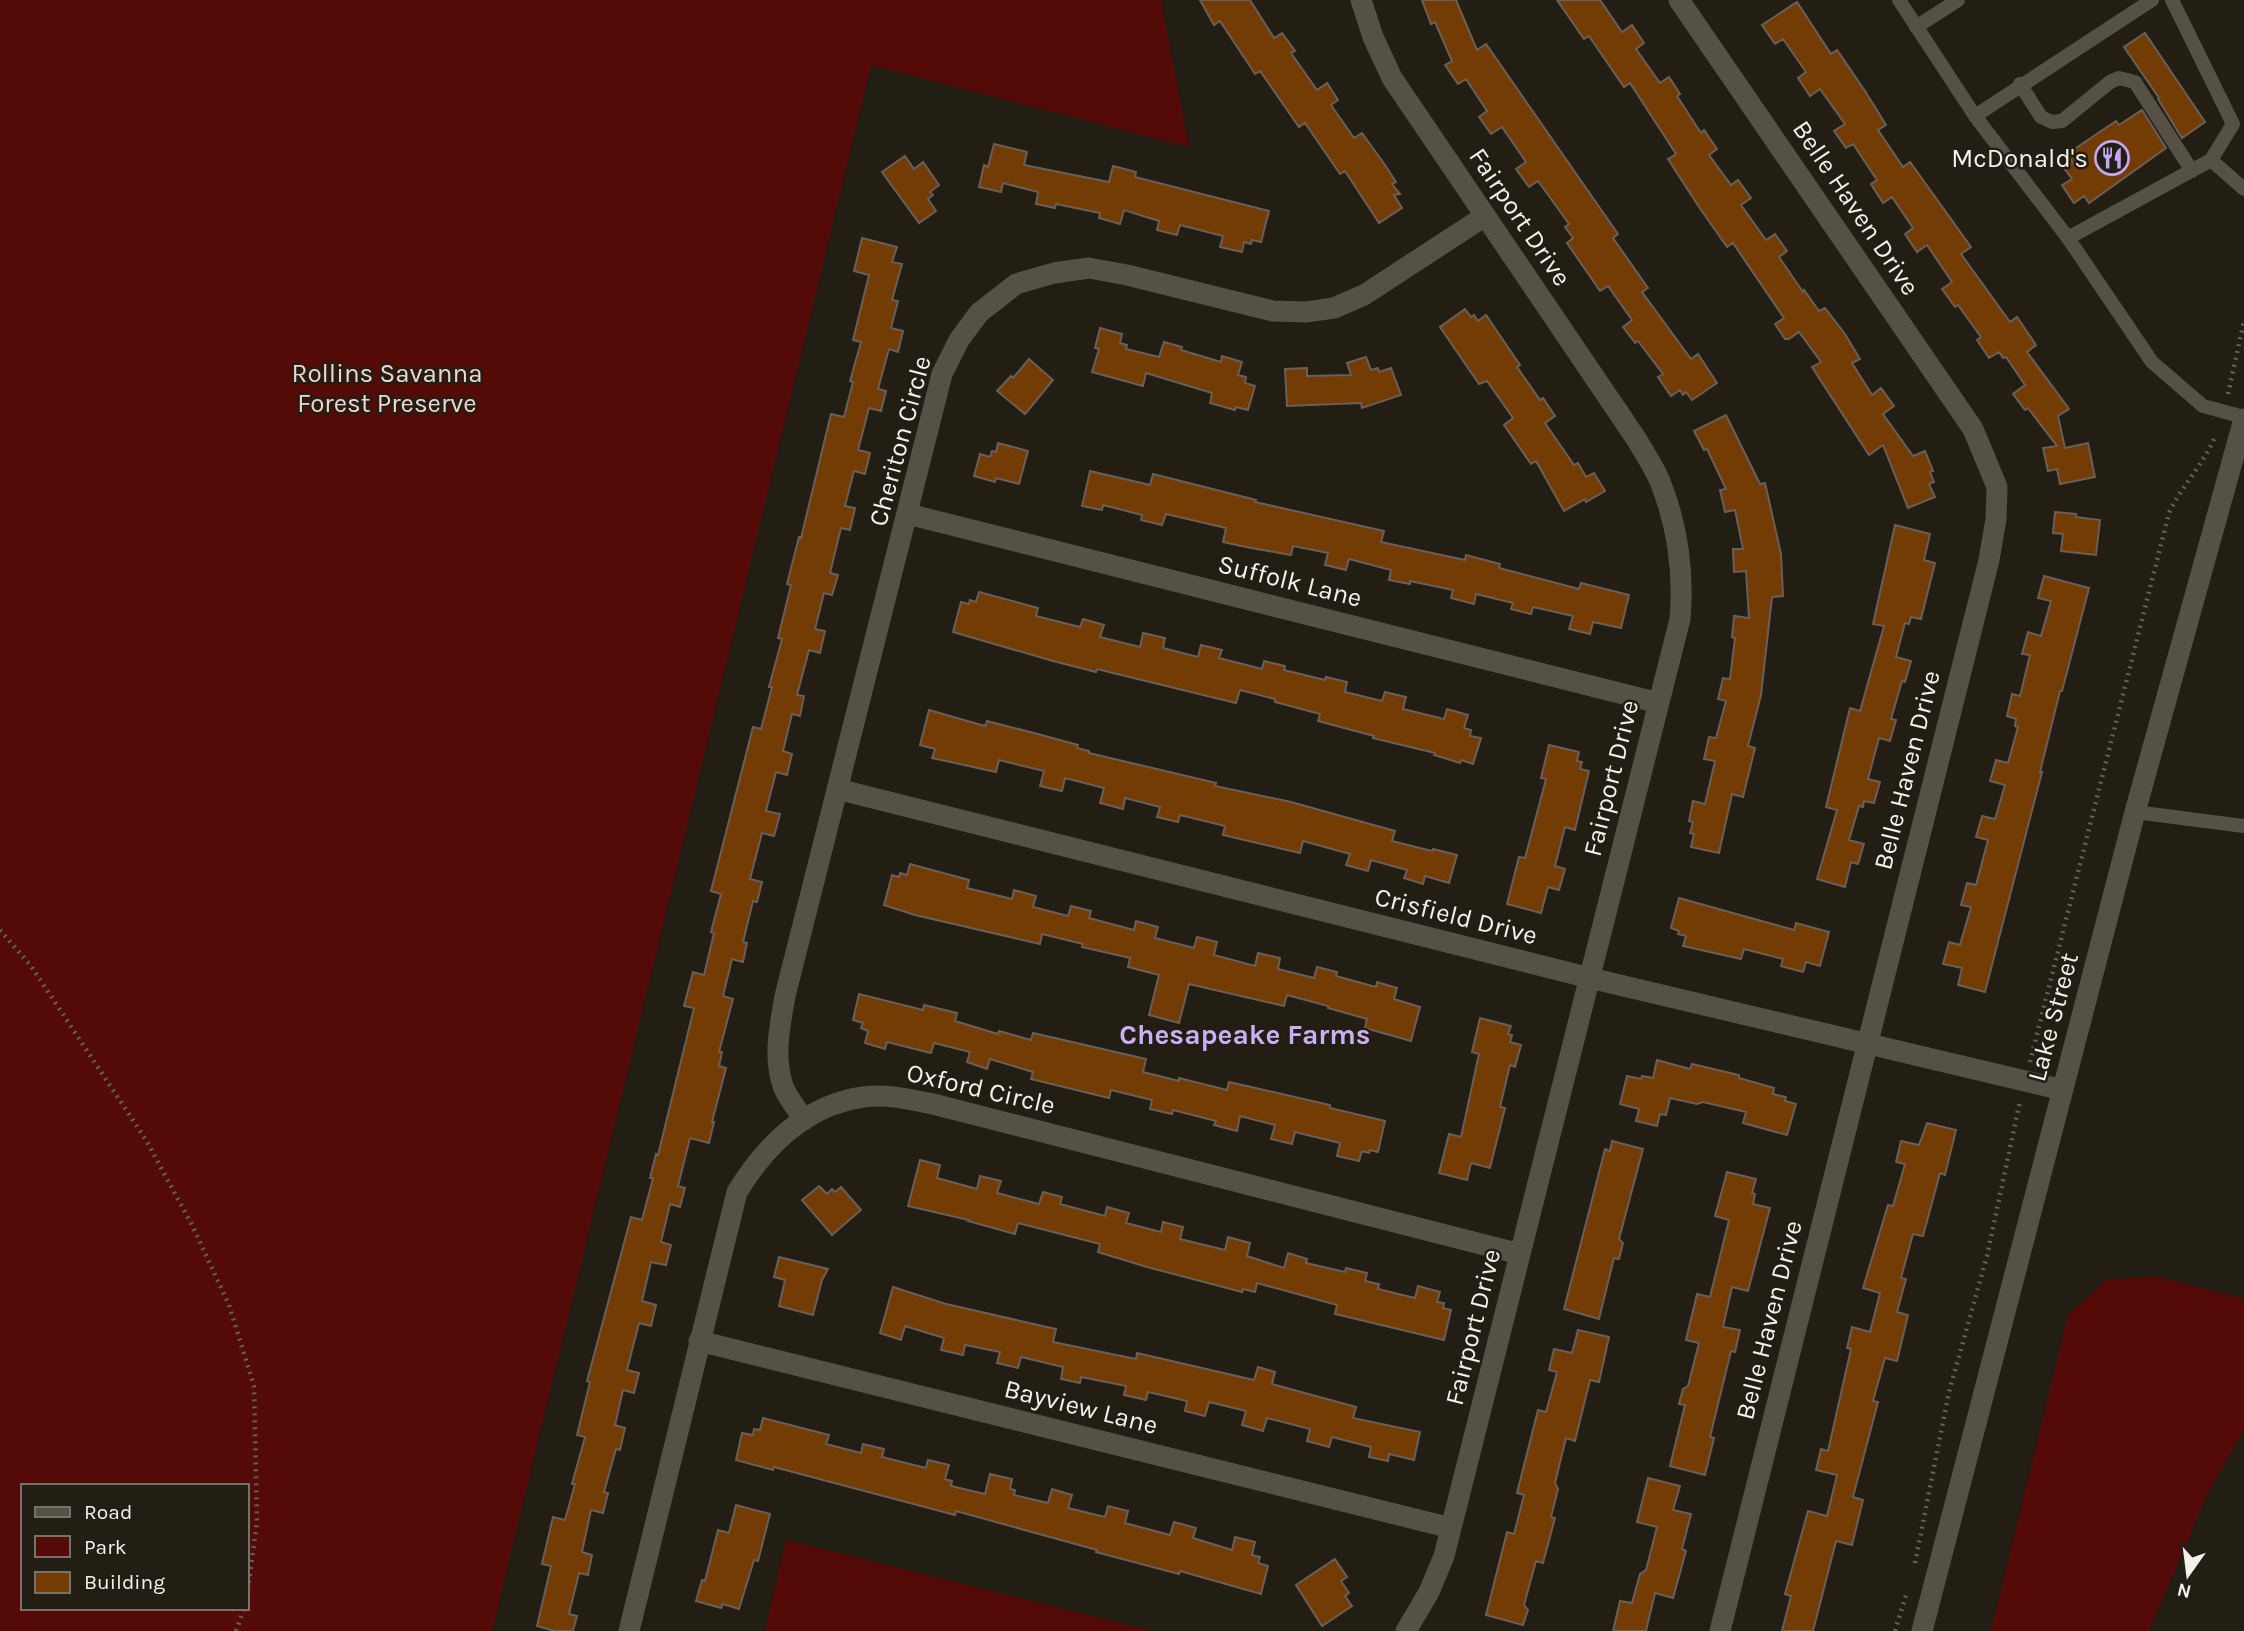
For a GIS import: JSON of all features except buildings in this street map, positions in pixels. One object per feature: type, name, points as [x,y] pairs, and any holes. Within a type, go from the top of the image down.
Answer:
[{"type":"street","name":"Fairport Drive","points":[[1361,0],[1373,37],[1392,78],[1637,440],[1660,482],[1679,544],[1683,585],[1680,619],[1444,1556],[1429,1592],[1406,1631]]},
{"type":"street","name":"Belle Haven Drive","points":[[1679,0],[1973,429],[1997,488],[1996,519],[1989,560],[1720,1631]]},
{"type":"street","name":"Cheriton Circle","points":[[804,1119],[783,1087],[778,1057],[779,1031],[788,983],[942,374],[959,340],[979,313],[1016,284],[1089,268],[1273,311],[1306,313],[1334,309],[1364,295],[1485,216]]},
{"type":"street","name":"Lake Street","points":[[1922,1631],[2135,812],[2244,418]]},
{"type":"street","name":"Suffolk Lane","points":[[908,514],[1659,703]]},
{"type":"street","name":"Crisfield Drive","points":[[838,789],[1590,978],[2063,1090]]},
{"type":"street","name":"Oxford Circle","points":[[629,1631],[737,1192],[752,1167],[778,1138],[804,1119],[836,1104],[862,1097],[894,1096],[1520,1254]]},
{"type":"street","name":"Bayview Lane","points":[[699,1341],[1451,1528]]},
{"type":"lane","points":[[1899,0],[1975,116],[2068,238],[2152,362],[2203,407],[2244,418]]},
{"type":"lane","points":[[1916,27],[1958,0]]},
{"type":"lane","points":[[1975,116],[2152,0]]},
{"type":"lane","points":[[2068,238],[2211,160],[2233,124],[2172,0]]},
{"type":"lane","points":[[2020,84],[2040,117],[2052,122],[2063,121],[2110,82],[2119,78],[2135,82],[2192,172]]},
{"type":"lane","points":[[2211,160],[2244,189]]},
{"type":"lane","points":[[2135,812],[2244,826]]},
{"type":"path","points":[[1914,1566],[1949,1392],[1987,1256],[2025,1082],[2169,513],[2176,497],[2213,442],[2244,321]]},
{"type":"path","points":[[0,930],[31,966],[146,1140],[192,1225],[229,1305],[254,1387],[257,1522],[248,1589]]},
{"type":"path","points":[[1895,1631],[1908,1592]]},
{"type":"path","points":[[236,1631],[243,1610]]},
{"type":"green space","name":"Rollins Savanna Forest Preserve","points":[[0,0],[1161,0],[1189,147],[871,65],[492,1631],[0,1631]]},
{"type":"green space","points":[[2158,1277],[2242,1298],[2244,1429],[2208,1493],[2149,1631],[1991,1631],[2068,1315],[2107,1279]]},
{"type":"green space","points":[[786,1540],[1151,1631],[765,1631]]},
{"type":"place","name":"McDonald's","points":[[2112,158]]},
{"type":"district","name":"Chesapeake Farms","points":[[1245,1034]]}]
